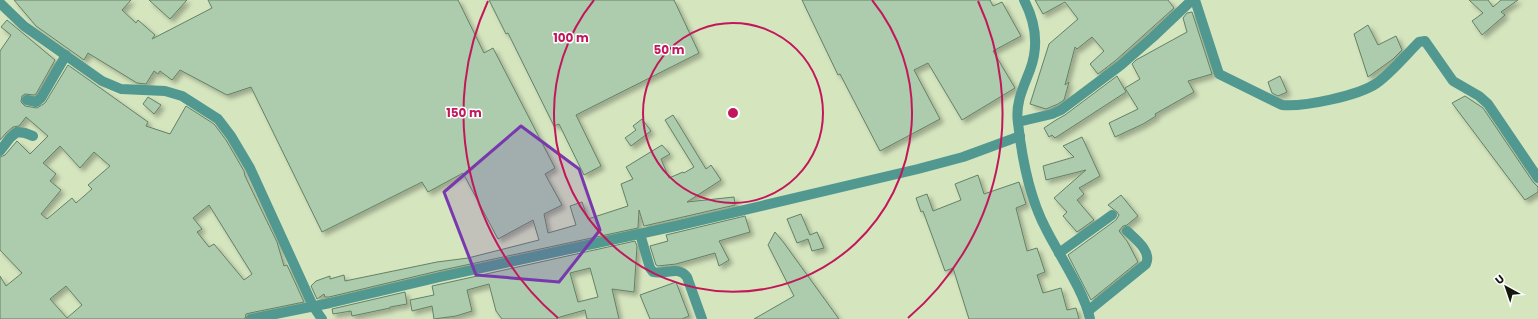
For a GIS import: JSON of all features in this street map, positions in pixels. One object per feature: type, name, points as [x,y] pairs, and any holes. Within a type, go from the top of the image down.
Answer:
[{"type":"street","points":[[1024,0],[1034,22],[1036,48],[1030,70],[1021,93],[1017,114],[1028,181],[1033,200],[1045,228],[1059,253],[1089,315],[1146,264],[1148,259],[1146,250],[1127,231]]},
{"type":"street","points":[[1018,122],[1052,114],[1061,110],[1121,65],[1154,37],[1192,0]]},
{"type":"street","points":[[1195,0],[1219,74],[1253,89],[1282,105],[1290,106],[1338,98],[1362,90],[1376,83],[1419,42],[1425,41],[1453,81],[1479,96],[1488,104],[1538,178]]},
{"type":"street","points":[[1,6],[24,26],[111,86],[133,91],[166,91],[182,96],[218,119],[231,136],[250,168],[321,304],[322,319]]},
{"type":"street","points":[[27,100],[36,102],[41,98],[66,55]]},
{"type":"street","points":[[0,150],[17,132],[34,136]]},
{"type":"street","points":[[251,319],[640,234],[918,169],[964,157],[1020,136]]},
{"type":"street","points":[[1059,253],[1112,215]]},
{"type":"street","points":[[640,234],[650,268],[653,272],[679,271],[683,272],[687,277],[702,319]]},
{"type":"highlighted area","points":[[521,126],[579,169],[600,230],[559,282],[476,275],[444,192]]},
{"type":"building","points":[[14,0],[131,0],[122,10],[136,23],[138,20],[155,35],[152,39],[212,8],[208,0],[458,0],[484,53],[493,48],[555,168],[545,174],[562,205],[544,214],[548,233],[576,225],[570,206],[582,202],[588,219],[628,206],[621,184],[633,179],[626,167],[662,145],[670,154],[661,159],[669,178],[683,172],[684,173],[694,167],[665,120],[673,115],[706,169],[711,165],[721,180],[687,202],[734,197],[735,205],[644,226],[639,210],[638,228],[438,271],[329,297],[325,297],[324,294],[317,299],[311,286],[316,281],[330,276],[330,279],[344,275],[345,281],[437,262],[468,258],[539,240],[533,220],[498,239],[463,173],[428,192],[422,182],[322,232],[251,87],[227,95],[180,70],[172,80],[160,71],[158,74],[154,71],[146,84],[137,83],[88,53],[84,60],[36,26]]},
{"type":"building","points":[[149,0],[187,0],[170,19]]},
{"type":"building","points":[[489,0],[674,0],[699,53],[576,115],[601,166],[584,175],[559,124],[554,126],[508,33],[506,34]]},
{"type":"building","points":[[802,0],[990,0],[993,6],[1002,2],[1021,36],[993,51],[1015,88],[962,120],[928,63],[914,70],[940,119],[880,151],[840,74],[838,75]]},
{"type":"building","points":[[1035,0],[1168,0],[1174,8],[1115,61],[1098,74],[1090,64],[1104,51],[1092,37],[1077,49],[1075,47],[1065,85],[1069,82],[1064,100],[1046,109],[1030,104],[1049,44],[1078,19],[1065,2],[1043,14]]},
{"type":"building","points":[[1469,0],[1488,0],[1493,7],[1501,0],[1518,0],[1501,12],[1505,15],[1482,35],[1472,21],[1483,13]]},
{"type":"building","points":[[1192,12],[1212,74],[1188,81],[1194,92],[1155,114],[1156,116],[1143,124],[1115,137],[1109,123],[1138,109],[1125,88],[1140,79],[1132,64],[1136,60],[1187,32],[1183,18],[1187,13]]},
{"type":"building","points":[[7,20],[55,60],[36,94],[25,94],[22,96],[21,102],[25,106],[37,108],[45,103],[68,65],[148,122],[146,126],[170,134],[186,106],[214,124],[226,140],[244,171],[245,176],[277,242],[284,266],[287,265],[304,302],[246,314],[245,319],[0,319],[0,276],[6,286],[22,273],[0,250],[0,157],[5,155],[17,141],[30,154],[48,136],[26,117],[19,126],[13,127],[0,140],[0,51],[11,35],[1,27]],"holes":[[[60,146],[80,168],[94,152],[110,166],[88,185],[92,189],[76,203],[72,198],[47,219],[41,214],[61,190],[50,181],[56,174],[43,163]],[[209,205],[252,274],[244,280],[214,244],[209,247],[197,232],[202,229],[193,218]],[[66,286],[82,305],[67,318],[50,299]]]},
{"type":"building","points":[[1368,25],[1378,45],[1396,36],[1402,50],[1393,59],[1368,77],[1354,34]]},
{"type":"building","points":[[1117,76],[1126,92],[1055,138],[1052,135],[1049,137],[1044,128],[1065,115]]},
{"type":"building","points":[[1280,76],[1287,92],[1278,96],[1272,93],[1268,82]]},
{"type":"building","points":[[1465,96],[1483,108],[1533,182],[1538,187],[1538,192],[1525,200],[1452,103]]},
{"type":"building","points":[[148,97],[161,105],[154,114],[143,104]]},
{"type":"building","points":[[642,119],[651,131],[631,146],[625,138],[636,130],[633,126]]},
{"type":"building","points":[[1082,137],[1100,176],[1079,188],[1084,194],[1077,200],[1094,220],[1077,232],[1063,216],[1067,212],[1054,198],[1086,170],[1046,180],[1043,166],[1074,157],[1063,146]]},
{"type":"building","points":[[978,175],[984,194],[1019,182],[1026,204],[1016,208],[1027,251],[1037,248],[1045,272],[1037,275],[1043,293],[1061,288],[1067,310],[1076,308],[1079,319],[969,319],[953,268],[945,271],[923,211],[921,212],[916,198],[927,194],[933,211],[961,200],[955,184]]},
{"type":"building","points":[[1121,195],[1138,216],[1127,225],[1123,226],[1119,231],[1127,241],[1138,262],[1091,300],[1068,255],[1116,220],[1119,215],[1108,205]]},
{"type":"building","points":[[801,214],[810,235],[817,232],[824,248],[812,251],[808,239],[797,243],[787,219]]},
{"type":"building","points":[[745,216],[750,232],[719,241],[729,260],[719,266],[715,253],[676,264],[656,265],[650,246],[668,241],[666,235]]},
{"type":"building","points":[[775,232],[839,319],[754,319],[794,296],[768,245]]},
{"type":"building","points":[[635,241],[637,246],[634,292],[612,289],[619,319],[587,319],[585,310],[556,319],[502,319],[496,311],[489,284],[467,290],[472,311],[456,316],[434,319],[432,306],[412,311],[410,300],[434,295],[432,286]],"holes":[[[590,268],[598,297],[578,302],[570,273]]]},
{"type":"building","points":[[676,282],[689,316],[682,319],[650,319],[640,295]]},
{"type":"building","points":[[405,292],[407,304],[352,316],[351,311],[333,314],[332,309]]}]
